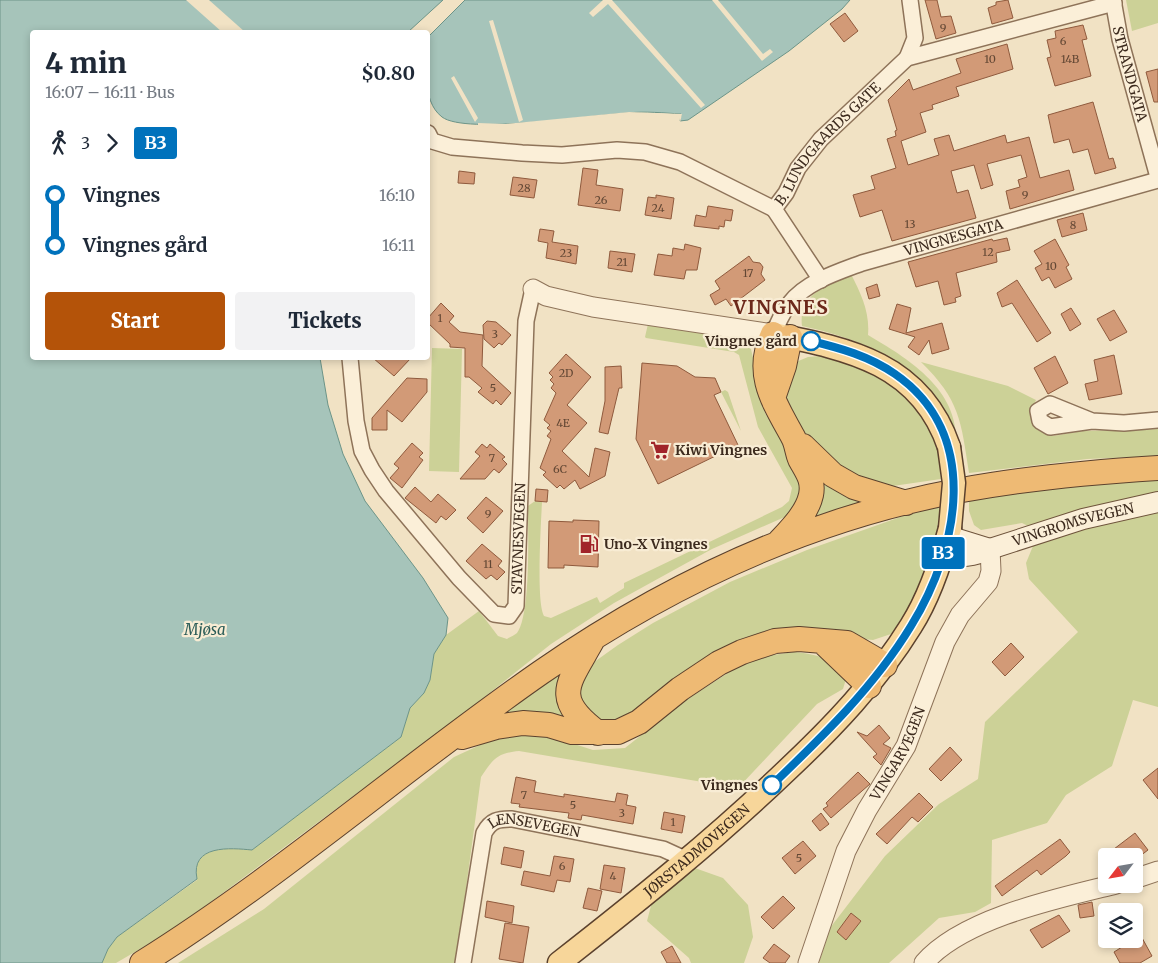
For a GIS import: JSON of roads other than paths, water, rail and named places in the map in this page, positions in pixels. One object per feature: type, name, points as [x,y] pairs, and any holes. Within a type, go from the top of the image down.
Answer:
[{"type":"highway","points":[[778,543],[803,513],[811,494],[810,475],[800,458],[794,439],[764,375],[766,349],[782,336]]},
{"type":"highway","points":[[794,439],[822,467],[844,482],[864,491],[906,503]]},
{"type":"highway","points":[[142,963],[232,903],[538,674],[593,638],[695,580],[778,543],[906,503],[961,490],[1034,479],[1158,468]]},
{"type":"highway","points":[[593,638],[570,680],[568,698],[574,713],[598,733]]},
{"type":"highway","points":[[451,740],[496,727],[522,723],[549,725],[572,732],[618,732],[632,726],[692,680],[742,652],[765,644],[788,640],[847,643],[885,665]]},
{"type":"highway","points":[[824,643],[869,686]]},
{"type":"main road","points":[[782,336],[840,348],[869,359],[895,374],[926,402],[940,424],[949,447],[954,483],[947,540],[968,540],[990,549]]},
{"type":"main road","name":"VINGROMSVEGEN","points":[[990,549],[1083,519],[1158,502]]},
{"type":"main road","name":"JØRSTADMOVEGEN","points":[[559,963],[687,860],[758,798],[822,738],[869,686],[916,618],[947,540]]},
{"type":"street","points":[[907,58],[916,38],[910,0]]},
{"type":"street","name":"B. LUNDGAARDS GATE","points":[[430,137],[432,141],[452,147],[562,155],[610,151],[645,152],[680,162],[774,209],[786,193],[798,168],[821,139],[907,58],[1113,2]]},
{"type":"street","name":"STRANDGATA","points":[[1113,2],[1120,39],[1158,179]]},
{"type":"street","name":"VINGNESGATA","points":[[782,336],[789,304],[796,295],[820,280],[862,262],[1158,179]]},
{"type":"street","points":[[774,209],[820,280]]},
{"type":"street","points":[[533,289],[546,296],[593,307],[782,336]]},
{"type":"street","name":"STAVNESVEGEN","points":[[350,360],[356,422],[362,451],[372,470],[386,491],[459,578],[494,614],[509,616],[516,606],[526,321],[533,289]]},
{"type":"street","points":[[1092,421],[1124,424],[1158,420]]},
{"type":"street","name":"VINGARVEGEN","points":[[808,963],[846,851],[906,746],[945,642],[960,615],[988,582],[991,571],[990,549]]},
{"type":"street","name":"LENSEVEGEN","points":[[463,963],[484,833],[493,822],[500,819],[512,819],[663,849],[687,860]]},
{"type":"street","points":[[1143,876],[1158,871]]},
{"type":"street","points":[[924,963],[932,954],[984,924],[1030,906],[1098,889]]},
{"type":"water","name":"Mjøsa","points":[[0,0],[443,0],[410,30],[30,30],[30,360],[320,360],[328,405],[343,454],[365,501],[423,578],[448,618],[446,635],[434,654],[430,680],[424,693],[410,708],[401,737],[252,850],[224,849],[206,854],[200,859],[196,868],[197,879],[117,937],[108,949],[102,963],[0,963]]},
{"type":"water","points":[[465,0],[850,0],[842,9],[789,51],[688,120],[680,121],[681,114],[641,112],[502,124],[455,122],[442,117],[435,110],[430,98],[430,35]]},
{"type":"place","name":"Vingnes gård","points":[[811,341]]},
{"type":"place","name":"Kiwi Vingnes","points":[[660,450]]},
{"type":"place","name":"Uno-X Vingnes","points":[[589,544]]},
{"type":"place","name":"Vingnes","points":[[772,785]]},
{"type":"district","name":"VINGNES","points":[[781,307]]}]
